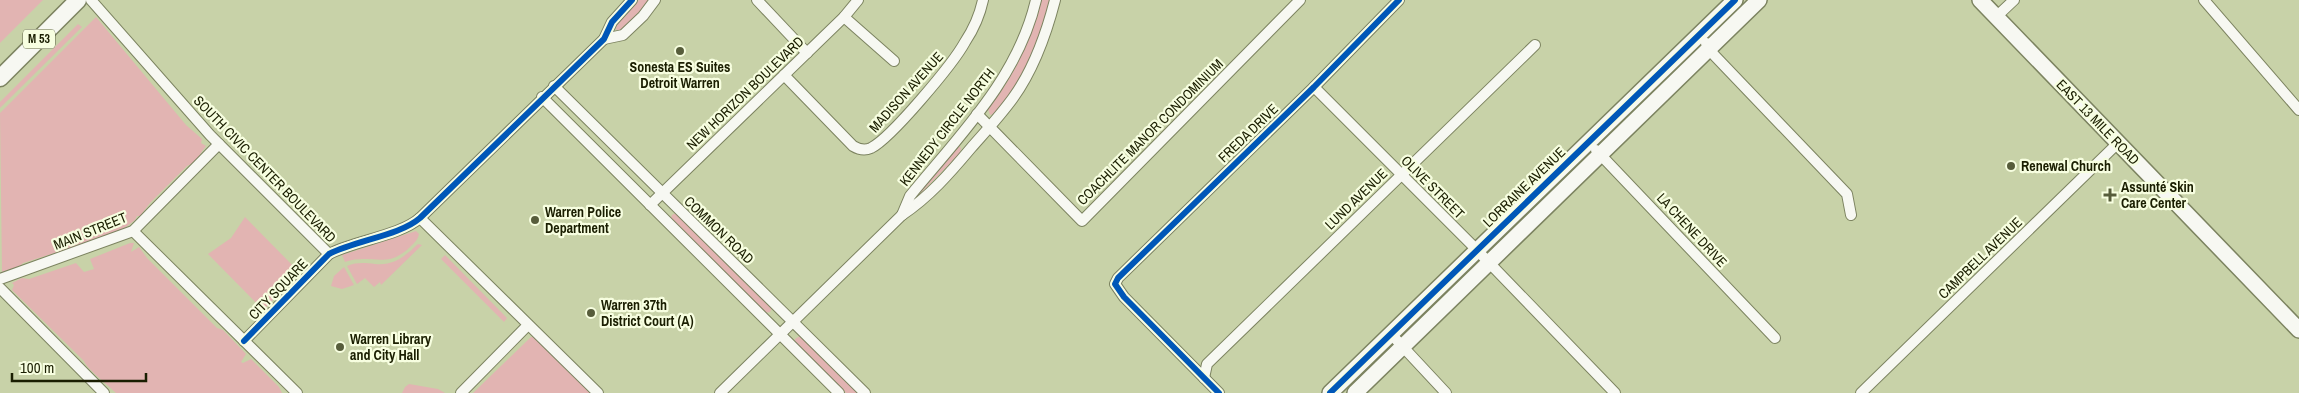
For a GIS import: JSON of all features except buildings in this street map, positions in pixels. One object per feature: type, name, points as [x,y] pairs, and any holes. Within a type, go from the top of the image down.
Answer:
[{"type":"main road","name":"M 53","points":[[0,78],[78,0]]},
{"type":"street","name":"SOUTH CIVIC CENTER BOULEVARD","points":[[91,0],[219,144],[329,254],[343,247],[408,227],[420,218],[542,97],[604,39]]},
{"type":"street","points":[[604,39],[612,22],[632,0]]},
{"type":"street","points":[[604,39],[623,35],[643,16],[655,0]]},
{"type":"street","points":[[757,0],[807,53]]},
{"type":"street","name":"NEW HORIZON BOULEVARD","points":[[650,205],[807,53],[858,0]]},
{"type":"street","name":"MADISON AVENUE","points":[[784,75],[852,146],[862,150],[869,149],[877,144],[898,123],[954,61],[966,42],[983,0]]},
{"type":"street","name":"KENNEDY CIRCLE NORTH","points":[[902,215],[910,196],[996,90],[1016,57],[1028,29],[1036,0]]},
{"type":"street","name":"KENNEDY CIRCLE NORTH","points":[[720,393],[902,215],[918,204],[990,126],[1012,99],[1031,67],[1045,34],[1055,0]]},
{"type":"street","name":"COACHLITE MANOR CONDOMINIUM","points":[[977,114],[1082,221],[1300,0]]},
{"type":"street","name":"FREDA DRIVE","points":[[1204,378],[1124,297],[1115,284],[1123,272],[1314,87],[1399,0]]},
{"type":"street","name":"LORRAINE AVENUE","points":[[1330,393],[1735,0]]},
{"type":"street","points":[[1355,393],[1759,0]]},
{"type":"street","name":"EAST 13 MILE ROAD","points":[[1980,0],[2299,330]]},
{"type":"street","points":[[1996,17],[2014,0]]},
{"type":"street","points":[[2204,0],[2299,110]]},
{"type":"street","points":[[844,16],[894,61]]},
{"type":"street","points":[[1698,36],[1847,194],[1851,215]]},
{"type":"street","name":"LUND AVENUE","points":[[1204,378],[1207,364],[1535,44]]},
{"type":"street","name":"COMMON ROAD","points":[[554,86],[865,393]]},
{"type":"street","name":"OLIVE STREET","points":[[1314,87],[1477,250],[1615,393]]},
{"type":"street","points":[[542,97],[839,393]]},
{"type":"street","name":"LA CHENE DRIVE","points":[[1589,142],[1775,338]]},
{"type":"street","name":"CAMPBELL AVENUE","points":[[1861,393],[2119,142]]},
{"type":"street","name":"MAIN STREET","points":[[0,279],[132,230],[219,144]]},
{"type":"street","points":[[420,218],[598,393]]},
{"type":"street","points":[[132,230],[297,393]]},
{"type":"street","name":"CITY SQUARE","points":[[244,341],[329,254]]},
{"type":"street","points":[[0,288],[104,393]]},
{"type":"street","points":[[461,393],[528,325]]},
{"type":"street","points":[[1390,334],[1446,393]]},
{"type":"street","points":[[1204,378],[1219,393]]},
{"type":"shaded area","points":[[0,0],[43,0],[0,43]]},
{"type":"shaded area","points":[[639,0],[650,0],[622,31],[618,31],[615,28],[616,24]]},
{"type":"shaded area","points":[[1041,0],[1050,0],[1027,65],[1008,99],[999,110],[990,115],[988,109],[1014,71],[1027,44]]},
{"type":"shaded area","points":[[96,17],[186,125],[202,139],[201,143],[206,146],[196,160],[187,166],[150,203],[140,216],[137,216],[135,220],[118,233],[23,263],[19,267],[2,272],[0,113]]},
{"type":"shaded area","points":[[78,24],[82,27],[0,108],[0,102]]},
{"type":"shaded area","points":[[959,146],[961,148],[960,153],[914,200]]},
{"type":"shaded area","points":[[676,213],[772,308],[770,312],[765,313],[671,218]]},
{"type":"shaded area","points":[[245,217],[300,273],[263,310],[208,254],[231,238]]},
{"type":"shaded area","points":[[416,231],[419,234],[416,241],[402,254],[394,258],[379,260],[363,259],[345,262],[342,255]]},
{"type":"shaded area","points":[[134,243],[131,252],[139,247],[147,258],[217,328],[223,330],[246,354],[241,362],[243,363],[251,359],[279,387],[282,393],[116,393],[12,290],[14,285],[12,283],[22,278],[29,279],[76,263],[84,272],[94,269],[90,259]]},
{"type":"shaded area","points":[[418,244],[422,245],[381,285],[380,282],[374,287],[365,278],[357,284],[347,266],[358,263],[382,264],[394,262]]},
{"type":"shaded area","points":[[445,255],[507,318],[504,322],[441,259]]},
{"type":"shaded area","points":[[344,267],[354,285],[342,289],[331,286],[334,276]]},
{"type":"shaded area","points":[[800,336],[859,393],[846,393],[795,343],[795,339]]},
{"type":"shaded area","points":[[531,337],[535,337],[590,393],[473,393]]},
{"type":"shaded area","points":[[409,384],[438,389],[445,393],[402,393]]},
{"type":"cycle path","points":[[244,341],[329,254],[389,234],[420,218],[604,39],[612,22],[632,0]]},
{"type":"cycle path","points":[[1219,393],[1124,297],[1115,284],[1118,278],[1314,87],[1399,0]]},
{"type":"cycle path","points":[[1330,393],[1735,0]]},
{"type":"place","name":"Sonesta ES Suites Detroit Warren","points":[[680,51]]},
{"type":"place","name":"Renewal Church","points":[[2011,166]]},
{"type":"place","name":"Assunté Skin Care Center","points":[[2110,195]]},
{"type":"place","name":"Warren Police Department","points":[[535,220]]},
{"type":"place","name":"Warren 37th District Court (A)","points":[[591,313]]},
{"type":"place","name":"Warren Library and City Hall","points":[[340,347]]}]
